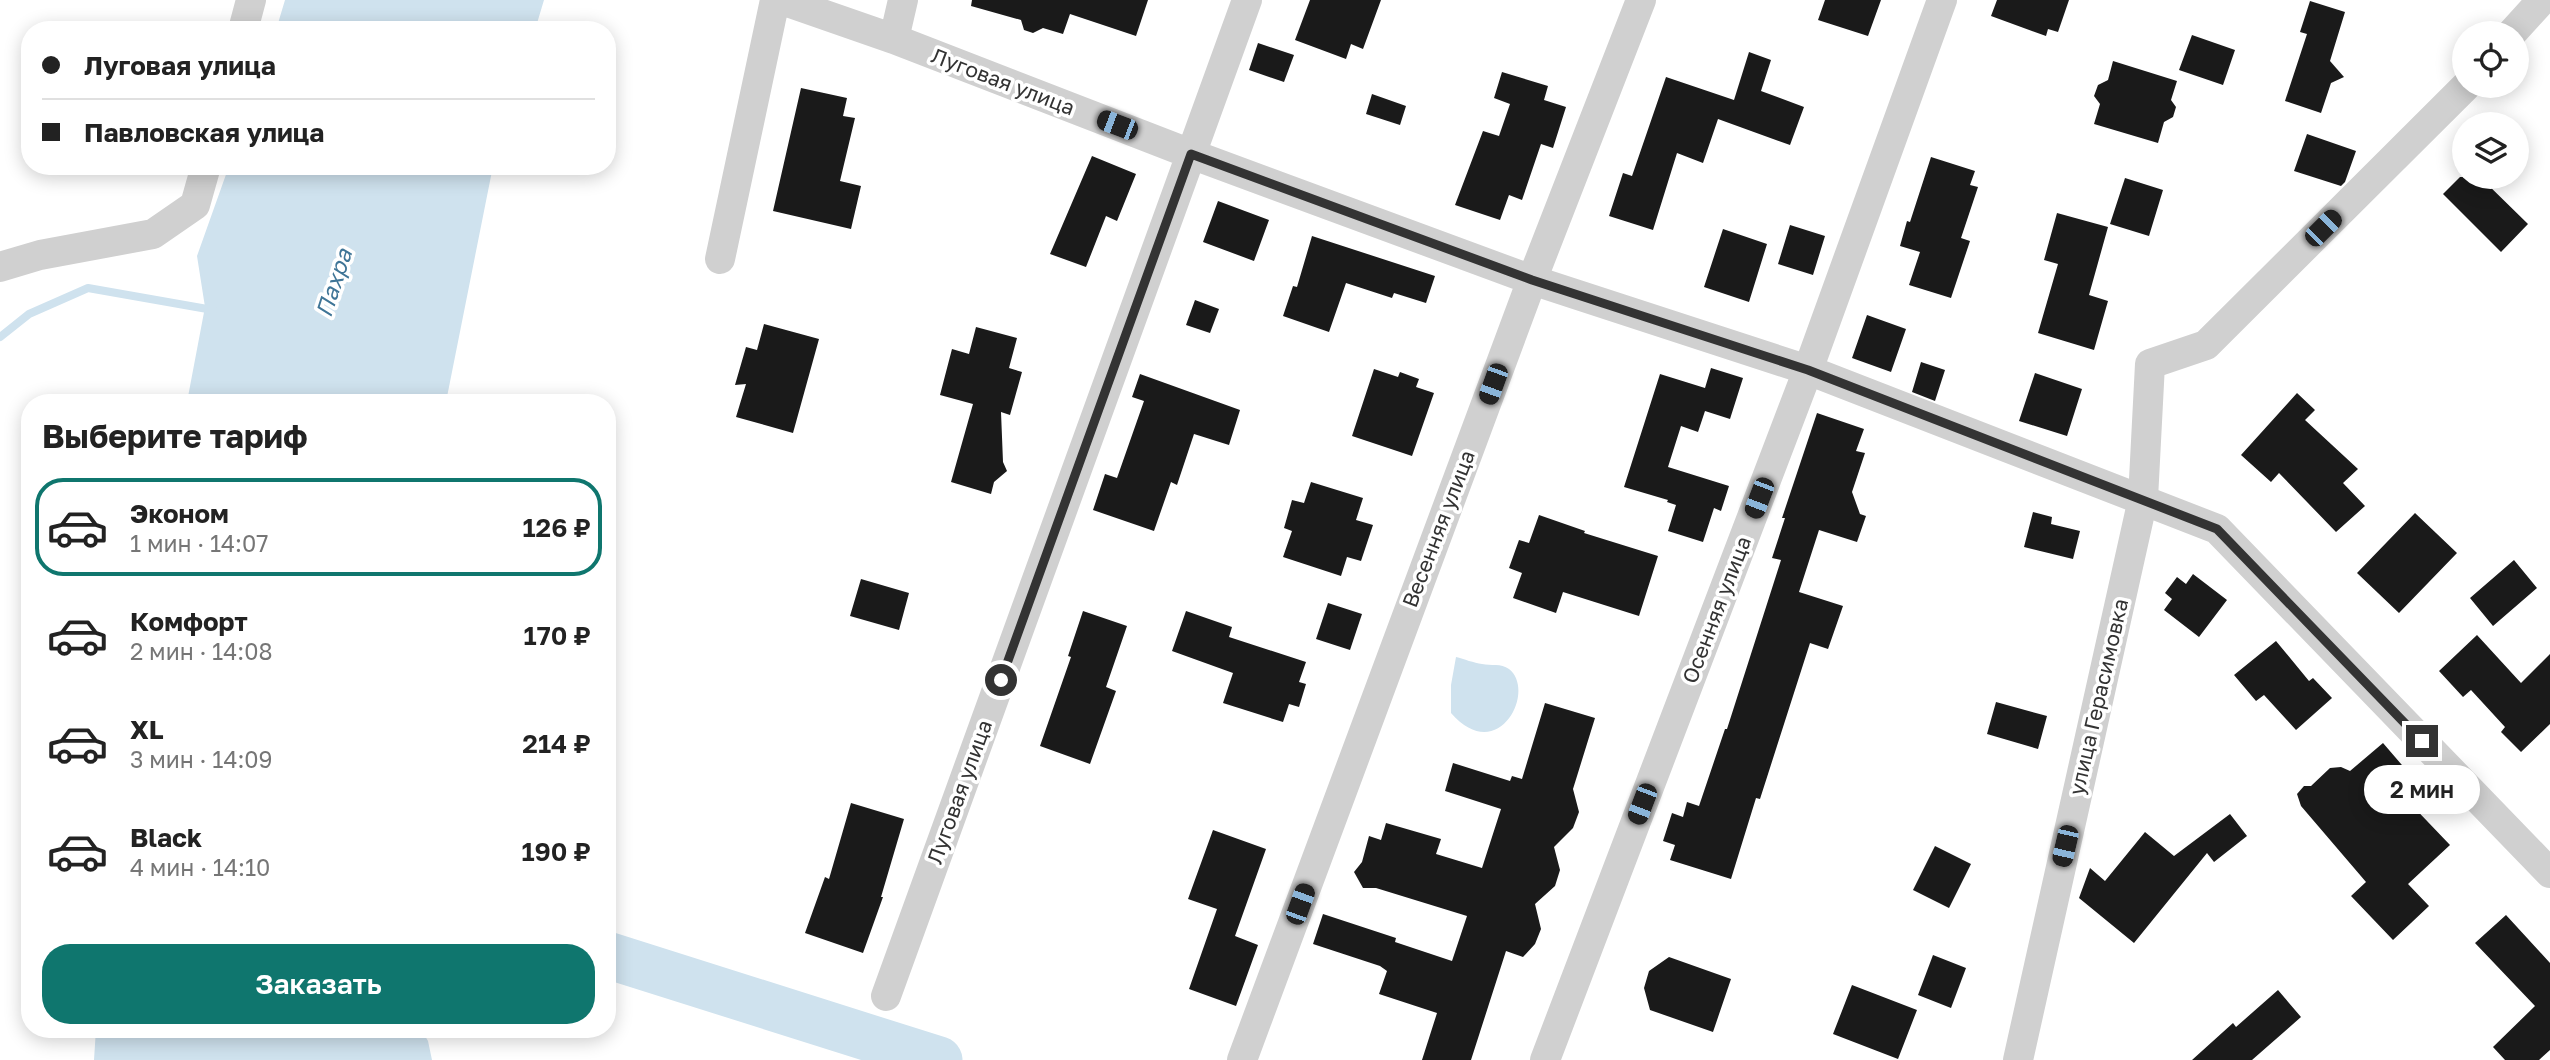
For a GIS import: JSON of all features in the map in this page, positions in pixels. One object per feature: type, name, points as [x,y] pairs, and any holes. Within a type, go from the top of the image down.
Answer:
[{"type":"street","points":[[245,21],[251,0]]},
{"type":"street","points":[[720,259],[775,0]]},
{"type":"street","name":"Луговая улица","points":[[782,0],[894,39],[1191,154],[1532,280],[1808,370],[2217,529],[2550,873]]},
{"type":"street","points":[[894,39],[903,0]]},
{"type":"street","name":"Луговая улица","points":[[886,996],[1247,0]]},
{"type":"street","name":"Весенняя улица","points":[[1242,1060],[1532,280],[1641,0]]},
{"type":"street","name":"Осенняя улица","points":[[1545,1060],[1808,370],[1942,0]]},
{"type":"street","points":[[2523,21],[2542,0]]},
{"type":"street","name":"улица Герасимовка","points":[[2018,1060],[2143,499],[2150,364],[2206,345],[2454,98]]},
{"type":"street","points":[[0,267],[40,255],[153,234],[195,205],[203,175]]},
{"type":"water","points":[[285,0],[544,0],[538,21],[279,21]]},
{"type":"water","name":"Пахра","points":[[226,175],[491,175],[448,394],[189,394],[205,307],[197,256]]},
{"type":"water","points":[[1456,657],[1506,667],[1516,679],[1518,693],[1515,707],[1508,720],[1497,729],[1484,732],[1468,728],[1451,713],[1451,685]]},
{"type":"water","points":[[95,1038],[426,1038],[432,1060],[94,1060]]},
{"type":"building","points":[[972,0],[1148,0],[1136,36],[1070,14],[1063,34],[1043,28],[1033,33],[1024,30],[1021,20],[971,6]]},
{"type":"building","points":[[1310,0],[1381,0],[1363,49],[1351,44],[1346,59],[1295,40]]},
{"type":"building","points":[[1825,0],[1881,0],[1868,36],[1818,20]]},
{"type":"building","points":[[1997,0],[2069,0],[2058,32],[2048,29],[2046,36],[1991,16]]},
{"type":"building","points":[[2310,1],[2345,12],[2330,61],[2344,77],[2331,83],[2321,113],[2285,101],[2307,34],[2300,32]]},
{"type":"building","points":[[2192,35],[2235,50],[2223,85],[2179,70]]},
{"type":"building","points":[[1258,43],[1294,55],[1284,82],[1249,70]]},
{"type":"building","points":[[1749,52],[1771,60],[1761,91],[1804,107],[1790,145],[1718,119],[1703,163],[1677,153],[1653,230],[1609,216],[1623,173],[1632,176],[1666,77],[1734,100]]},
{"type":"building","points":[[2113,61],[2177,81],[2171,100],[2176,107],[2173,117],[2164,122],[2158,143],[2094,124],[2100,104],[2094,96],[2098,85],[2108,80]]},
{"type":"building","points":[[1502,72],[1548,86],[1544,100],[1566,107],[1553,148],[1541,144],[1522,200],[1509,195],[1500,220],[1455,205],[1483,131],[1499,136],[1510,104],[1494,98]]},
{"type":"building","points":[[801,88],[847,98],[843,116],[855,118],[840,181],[861,186],[851,229],[773,211]]},
{"type":"building","points":[[1372,94],[1406,106],[1400,125],[1366,114]]},
{"type":"building","points":[[2307,134],[2356,151],[2345,182],[2341,186],[2294,171]]},
{"type":"building","points":[[1092,156],[1136,174],[1117,221],[1106,216],[1086,267],[1050,254]]},
{"type":"building","points":[[1931,157],[1975,171],[1970,185],[1978,187],[1961,238],[1970,241],[1951,298],[1909,285],[1920,252],[1900,246]]},
{"type":"building","points":[[2125,178],[2163,190],[2149,236],[2110,224]]},
{"type":"building","points":[[2452,185],[2452,189],[2492,189],[2528,224],[2501,252],[2443,194]]},
{"type":"building","points":[[1218,201],[1269,220],[1254,261],[1203,242]]},
{"type":"building","points":[[2057,213],[2108,227],[2089,295],[2108,301],[2094,350],[2038,333],[2058,264],[2044,260]]},
{"type":"building","points":[[1790,225],[1825,236],[1813,275],[1778,264]]},
{"type":"building","points":[[1723,229],[1767,244],[1749,302],[1704,287]]},
{"type":"building","points":[[1312,236],[1435,276],[1426,303],[1394,293],[1392,298],[1346,283],[1329,332],[1283,316],[1293,286],[1297,287]]},
{"type":"building","points":[[1195,300],[1219,309],[1210,333],[1186,325]]},
{"type":"building","points":[[1867,315],[1906,329],[1891,372],[1852,358]]},
{"type":"building","points":[[764,324],[819,339],[793,433],[736,417],[746,384],[735,385],[746,347],[757,350]]},
{"type":"building","points":[[976,327],[1017,338],[1009,368],[1022,372],[1010,415],[1001,412],[1003,462],[1007,471],[994,482],[991,494],[951,482],[973,404],[940,395],[952,349],[969,354]]},
{"type":"building","points":[[1921,362],[1945,370],[1935,401],[1912,392]]},
{"type":"building","points":[[1711,368],[1743,378],[1730,419],[1705,411],[1698,432],[1681,426],[1668,467],[1729,486],[1721,511],[1714,508],[1703,542],[1668,531],[1676,505],[1667,502],[1668,500],[1624,487],[1660,374],[1705,388]]},
{"type":"building","points":[[1374,369],[1398,377],[1400,372],[1419,379],[1416,387],[1434,393],[1412,456],[1352,436]]},
{"type":"building","points":[[2035,373],[2082,389],[2067,436],[2019,421]]},
{"type":"building","points":[[1140,374],[1240,410],[1229,445],[1194,434],[1177,485],[1171,482],[1154,531],[1093,510],[1105,474],[1117,478],[1144,401],[1132,397]]},
{"type":"building","points":[[2297,393],[2315,410],[2305,420],[2358,469],[2343,483],[2365,506],[2336,532],[2279,473],[2271,482],[2241,455]]},
{"type":"building","points":[[1817,413],[1864,429],[1856,451],[1865,453],[1852,492],[1860,514],[1866,516],[1857,542],[1819,530],[1799,592],[1843,606],[1828,649],[1810,643],[1760,799],[1756,798],[1731,879],[1670,860],[1675,845],[1663,841],[1672,813],[1683,817],[1687,802],[1699,806],[1727,729],[1781,560],[1772,558],[1785,518],[1782,518]]},
{"type":"building","points":[[1311,482],[1363,498],[1356,520],[1373,525],[1361,561],[1347,557],[1341,576],[1283,557],[1292,531],[1284,528],[1292,500],[1304,503]]},
{"type":"building","points":[[2033,512],[2052,517],[2051,524],[2080,531],[2073,559],[2024,547]]},
{"type":"building","points":[[2415,513],[2457,553],[2399,613],[2357,573]]},
{"type":"building","points":[[1539,515],[1585,531],[1584,533],[1658,556],[1639,616],[1563,592],[1556,613],[1513,598],[1522,573],[1509,568],[1519,540],[1529,543]]},
{"type":"building","points":[[2514,560],[2537,588],[2493,626],[2470,598]]},
{"type":"building","points":[[2193,574],[2227,600],[2199,637],[2164,610],[2172,599],[2165,593],[2177,577],[2186,584]]},
{"type":"building","points":[[861,579],[909,593],[899,630],[850,616]]},
{"type":"building","points":[[1328,603],[1362,614],[1350,650],[1316,639]]},
{"type":"building","points":[[1083,611],[1127,626],[1106,687],[1116,691],[1090,764],[1040,746],[1071,657],[1068,656]]},
{"type":"building","points":[[1186,611],[1232,627],[1229,637],[1306,662],[1299,682],[1306,684],[1299,707],[1289,704],[1283,722],[1223,703],[1233,673],[1172,651]]},
{"type":"building","points":[[2477,635],[2521,683],[2550,654],[2550,724],[2521,752],[2501,732],[2505,727],[2471,690],[2463,697],[2439,671]]},
{"type":"building","points":[[2276,641],[2309,681],[2313,678],[2332,698],[2296,730],[2264,695],[2256,701],[2234,675]]},
{"type":"building","points":[[1996,702],[2047,716],[2038,749],[1987,734]]},
{"type":"building","points":[[1545,703],[1595,718],[1573,789],[1579,812],[1573,828],[1554,847],[1560,870],[1555,886],[1535,904],[1541,929],[1535,944],[1523,957],[1506,951],[1471,1060],[1422,1060],[1437,1013],[1379,994],[1387,971],[1380,966],[1313,944],[1323,914],[1396,938],[1395,942],[1452,961],[1467,916],[1376,888],[1363,888],[1354,872],[1362,862],[1369,836],[1381,840],[1386,823],[1441,839],[1436,854],[1482,868],[1501,809],[1445,791],[1453,763],[1510,781],[1512,776],[1522,779]]},
{"type":"building","points":[[2383,743],[2420,786],[2405,798],[2450,845],[2408,884],[2429,906],[2393,940],[2351,896],[2366,882],[2301,806],[2297,794],[2304,786],[2311,786],[2330,768],[2341,767],[2350,771]]},
{"type":"building","points":[[851,803],[904,819],[883,897],[863,953],[805,933],[825,877],[829,879]]},
{"type":"building","points":[[2230,814],[2247,836],[2214,862],[2207,853],[2134,943],[2079,898],[2090,868],[2105,881],[2145,832],[2174,856]]},
{"type":"building","points":[[1213,830],[1266,849],[1235,936],[1258,945],[1236,1006],[1189,989],[1217,909],[1188,899]]},
{"type":"building","points":[[1935,846],[1971,864],[1949,908],[1913,890]]},
{"type":"building","points":[[2506,915],[2550,963],[2550,1050],[2539,1060],[2505,1060],[2493,1047],[2535,1006],[2475,943]]},
{"type":"building","points":[[1933,955],[1966,968],[1951,1008],[1918,995]]},
{"type":"building","points":[[1669,957],[1731,979],[1713,1032],[1650,1010],[1644,988],[1649,971]]},
{"type":"building","points":[[1852,985],[1917,1010],[1898,1059],[1833,1034]]},
{"type":"building","points":[[2278,990],[2301,1017],[2252,1060],[2192,1060],[2233,1023],[2236,1027]]},
{"type":"waterway","points":[[0,337],[29,314],[88,288],[213,310]]},
{"type":"waterway","points":[[616,958],[939,1060]]},
{"type":"route","points":[[1001,680],[1191,154],[1532,280],[1808,370],[2217,529],[2422,741]]}]
